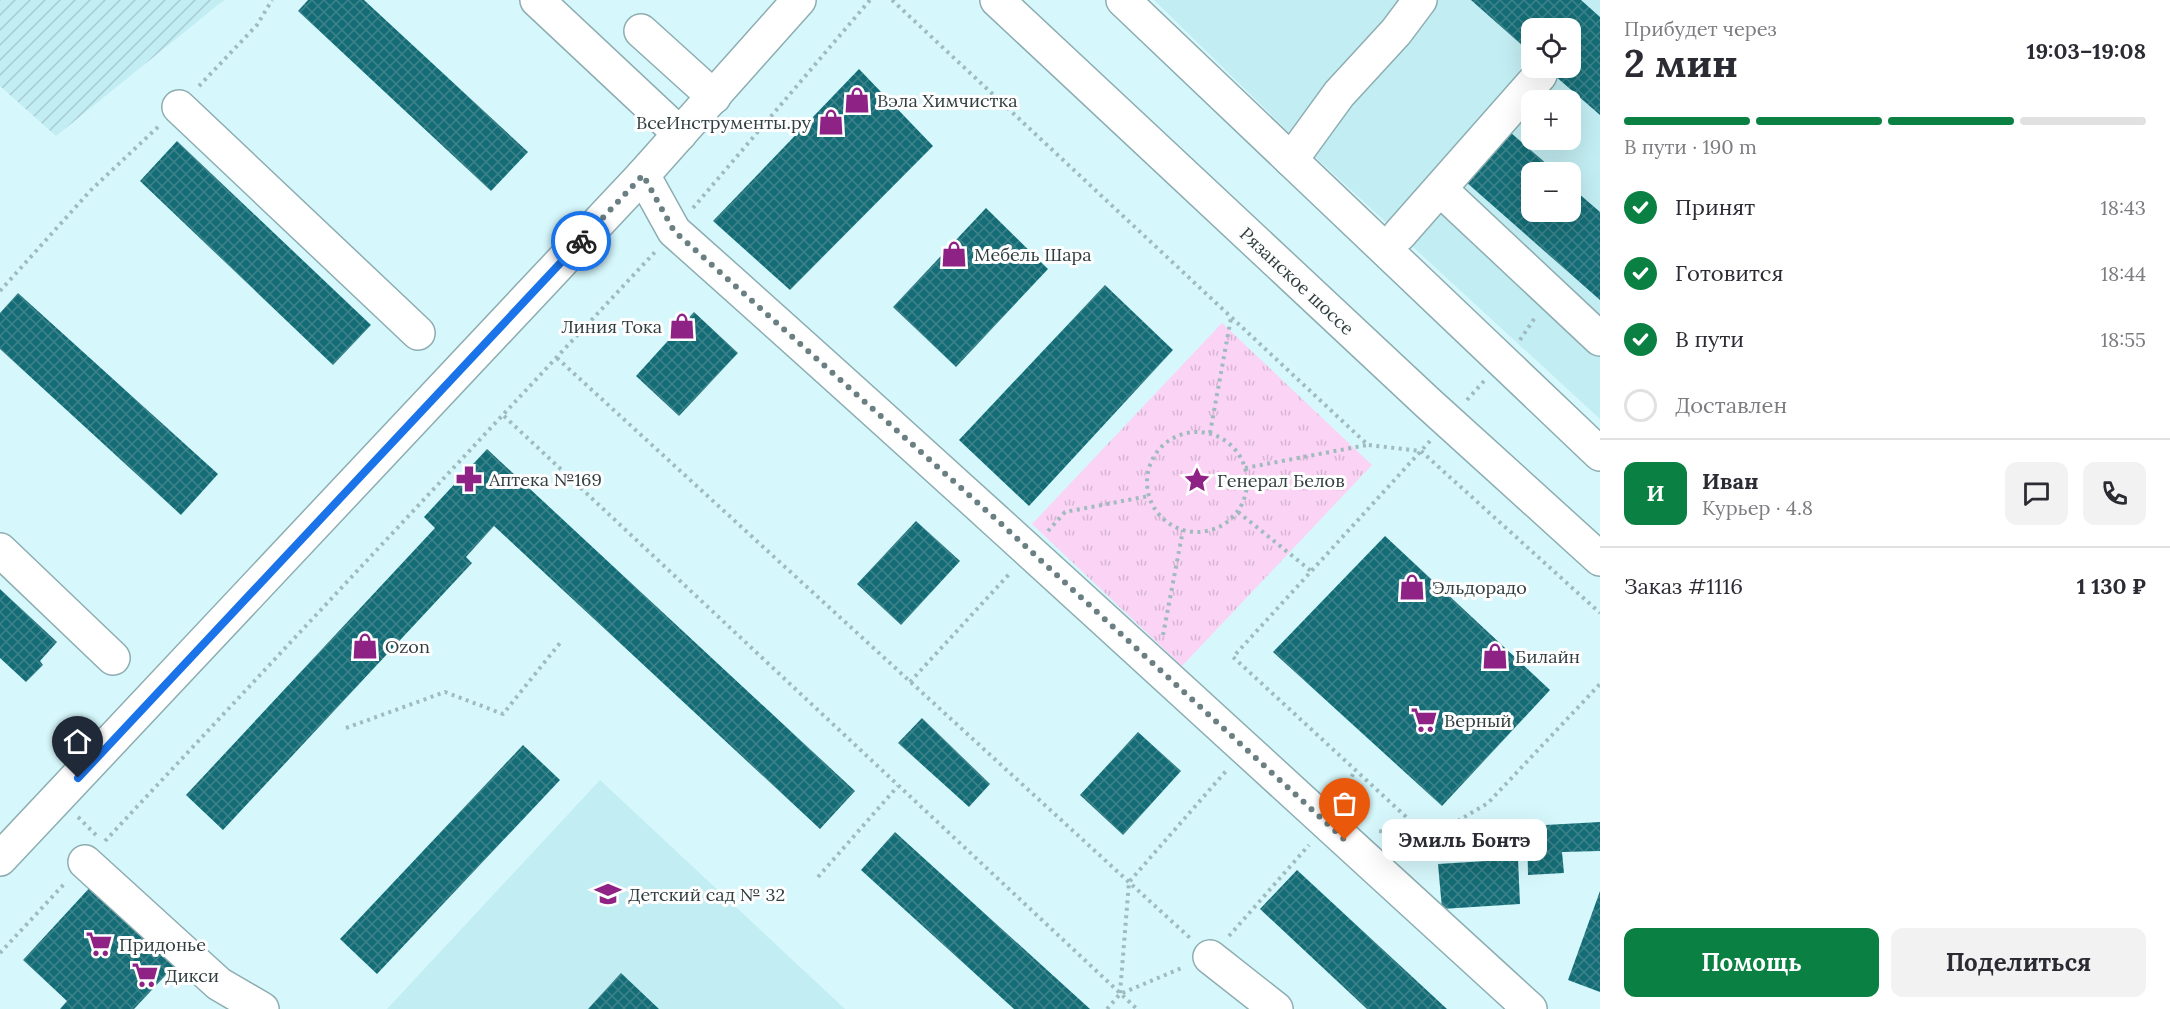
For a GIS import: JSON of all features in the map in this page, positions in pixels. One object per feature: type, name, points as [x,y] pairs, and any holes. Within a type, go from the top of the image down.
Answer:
[{"type":"street","points":[[537,0],[680,134]]},
{"type":"street","points":[[4,848],[58,798],[643,175],[799,0]]},
{"type":"street","name":"Рязанское шоссе","points":[[997,0],[1447,420],[1600,559]]},
{"type":"street","points":[[1123,0],[1600,454]]},
{"type":"street","points":[[1291,160],[1339,94],[1396,32],[1420,0]]},
{"type":"street","points":[[641,31],[714,97]]},
{"type":"street","points":[[1399,235],[1537,78]]},
{"type":"street","points":[[179,107],[418,333]]},
{"type":"street","points":[[643,175],[674,231],[1030,550],[1245,750],[1530,1009]]},
{"type":"street","points":[[1440,189],[1600,339]]},
{"type":"street","points":[[0,550],[113,658]]},
{"type":"street","points":[[95,852],[219,984],[262,1009]]},
{"type":"street","points":[[1210,957],[1276,1009]]},
{"type":"path","points":[[0,291],[91,190],[179,107],[257,25],[272,0]]},
{"type":"path","points":[[0,953],[504,416],[674,231],[870,0]]},
{"type":"path","points":[[892,0],[1368,445]]},
{"type":"path","points":[[1210,433],[1231,317]]},
{"type":"path","points":[[557,358],[1210,957]]},
{"type":"path","points":[[1429,838],[1233,657],[1502,361]]},
{"type":"path","points":[[504,416],[1137,1009]]},
{"type":"path","points":[[1188,432],[1210,433],[1227,440],[1237,450],[1245,468],[1247,487],[1238,512],[1217,528],[1204,532],[1183,530],[1163,519],[1149,496],[1147,478],[1149,465],[1165,443],[1188,432]]},
{"type":"path","points":[[1245,468],[1368,445],[1421,451],[1600,613]]},
{"type":"path","points":[[910,682],[1065,512],[1149,496]]},
{"type":"path","points":[[1238,512],[1311,572]]},
{"type":"path","points":[[1157,667],[1183,530]]},
{"type":"path","points":[[345,728],[445,692],[503,714],[560,643]]},
{"type":"path","points":[[1373,830],[1429,838],[1488,803],[1600,684]]},
{"type":"path","points":[[1120,994],[1129,882],[1245,750]]},
{"type":"path","points":[[818,877],[898,786]]},
{"type":"path","points":[[58,798],[95,852]]},
{"type":"path","points":[[1107,1009],[1120,994],[1210,957],[1328,824]]},
{"type":"shaded area","points":[[0,0],[224,0],[56,136],[0,86]]},
{"type":"shaded area","points":[[1154,0],[1600,0],[1600,419],[1302,145]]},
{"type":"shaded area","name":"Детский сад № 32","points":[[600,780],[845,1009],[387,1009]]},
{"type":"green space","points":[[1222,323],[1372,465],[1182,666],[1032,524]]},
{"type":"building","points":[[308,0],[364,0],[528,152],[491,191],[298,11]]},
{"type":"building","points":[[1471,0],[1581,0],[1600,17],[1600,115],[1581,98],[1581,90],[1571,90],[1557,78],[1581,78],[1581,18],[1521,18],[1521,44]]},
{"type":"building","points":[[859,69],[933,146],[790,290],[713,221]]},
{"type":"building","points":[[1510,132],[1521,142],[1521,150],[1531,150],[1544,162],[1521,162],[1521,222],[1581,222],[1581,196],[1600,212],[1600,300],[1466,182]]},
{"type":"building","points":[[177,141],[371,325],[333,365],[140,181]]},
{"type":"building","points":[[986,208],[1048,269],[956,367],[893,307]]},
{"type":"building","points":[[1105,285],[1173,350],[1029,506],[959,440]]},
{"type":"building","points":[[18,293],[218,474],[181,515],[0,349],[0,313]]},
{"type":"building","points":[[694,312],[738,353],[679,416],[636,376]]},
{"type":"building","points":[[487,449],[855,791],[820,829],[494,526],[466,557],[472,563],[223,830],[186,795],[435,528],[424,517]]},
{"type":"building","points":[[916,521],[960,561],[901,625],[857,584]]},
{"type":"building","points":[[1385,536],[1550,690],[1442,806],[1273,652]]},
{"type":"building","points":[[0,589],[57,642],[40,661],[43,665],[26,682],[0,658]]},
{"type":"building","points":[[922,718],[990,784],[969,807],[898,743]]},
{"type":"building","points":[[1138,732],[1181,771],[1123,835],[1080,795]]},
{"type":"building","points":[[523,745],[560,780],[377,974],[340,939]]},
{"type":"building","points":[[1600,822],[1600,851],[1562,852],[1564,873],[1528,875],[1527,826]]},
{"type":"building","points":[[895,832],[1090,1009],[1014,1009],[861,870]]},
{"type":"building","points":[[1518,859],[1520,904],[1442,909],[1438,864]]},
{"type":"building","points":[[1297,870],[1447,1009],[1367,1009],[1260,909]]},
{"type":"building","name":"Придонье","points":[[94,883],[179,961],[134,1009],[60,1009],[67,1001],[23,960]]},
{"type":"building","points":[[1600,891],[1600,992],[1568,980]]},
{"type":"building","points":[[621,973],[659,1009],[588,1009]]},
{"type":"way so far","points":[[581,241],[643,175],[674,231],[916,446],[1345,840]]},
{"type":"place","name":"Вэла Химчистка","points":[[857,100]]},
{"type":"place","name":"ВсеИнструменты.ру","points":[[831,122]]},
{"type":"place","name":"Мебель Шара","points":[[954,254]]},
{"type":"place","name":"Линия Тока","points":[[682,326]]},
{"type":"place","name":"Аптека №169","points":[[469,479]]},
{"type":"place","name":"Генерал Белов","points":[[1197,480]]},
{"type":"place","name":"Эльдорадо","points":[[1412,587]]},
{"type":"place","name":"Ozon","points":[[365,646]]},
{"type":"place","name":"Билайн","points":[[1495,656]]},
{"type":"place","name":"Верный","points":[[1424,720]]},
{"type":"place","name":"Эмиль Бонтэ","points":[[1345,840]]},
{"type":"place","name":"Детский сад № 32","points":[[608,894]]},
{"type":"place","name":"Придонье","points":[[99,944]]},
{"type":"place","name":"Дикси","points":[[145,975]]},
{"type":"route","points":[[78,778],[581,241]]}]
